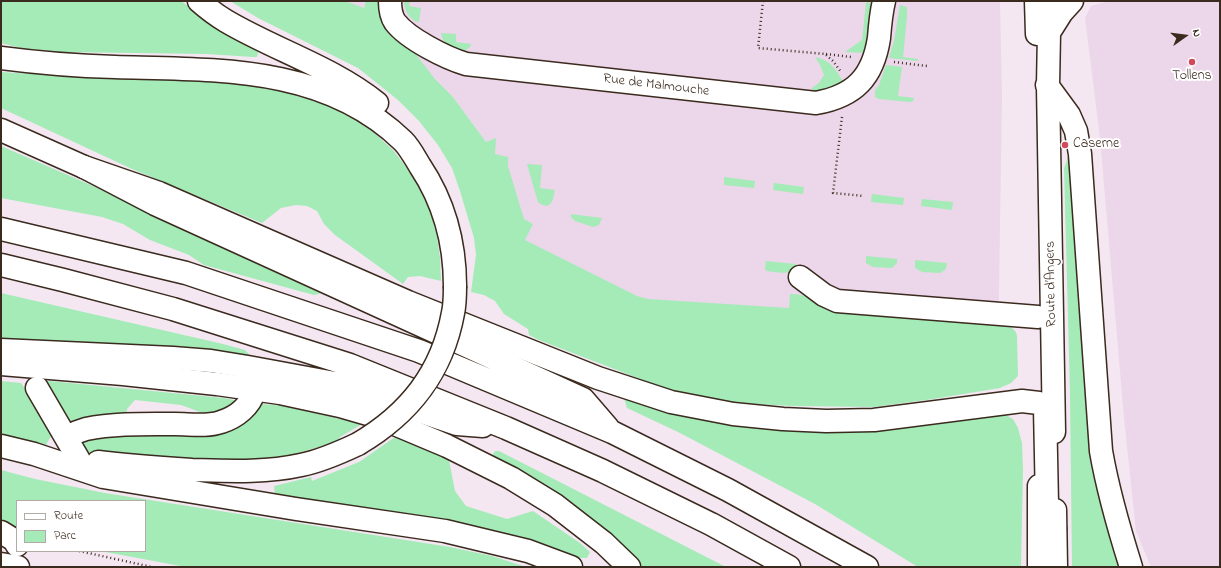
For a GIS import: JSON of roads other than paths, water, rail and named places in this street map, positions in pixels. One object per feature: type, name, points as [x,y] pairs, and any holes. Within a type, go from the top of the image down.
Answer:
[{"type":"main road","points":[[34,454],[144,468],[219,471],[282,469],[321,460],[358,444],[376,433],[398,415],[421,389],[433,371],[442,352],[449,332],[453,312],[456,270],[448,225],[428,178],[404,142],[391,114],[364,92],[225,21],[199,1]]},
{"type":"main road","name":"Rue de Malmouche","points":[[390,1],[390,8],[395,21],[409,34],[444,56],[466,64],[816,103],[844,95],[861,83],[866,76],[874,60],[884,1]]},
{"type":"main road","name":"Route d’Angers","points":[[1036,1],[1043,84],[1045,273],[1056,567]]},
{"type":"main road","name":"Route d’Angers","points":[[1043,84],[1052,1]]},
{"type":"main road","points":[[1049,33],[1062,12],[1072,1]]},
{"type":"main road","points":[[1,58],[60,65],[199,69],[241,72],[288,80],[312,86],[336,95],[359,107],[379,121],[404,142]]},
{"type":"main road","points":[[1043,84],[1069,115],[1076,131],[1080,154],[1101,451],[1107,481],[1131,567]]},
{"type":"main road","points":[[1,130],[84,167],[155,204],[582,399],[612,432]]},
{"type":"main road","points":[[84,167],[159,193],[408,302],[598,378],[671,402],[733,414],[783,419],[826,420],[874,420],[1022,401],[1040,403],[1045,408],[1047,504],[1055,529]]},
{"type":"main road","points":[[1,229],[186,274],[419,351],[612,432],[728,490],[867,567]]},
{"type":"main road","points":[[1,265],[173,309],[350,365],[506,428],[603,471],[698,518],[789,567]]},
{"type":"main road","name":"Route d’Angers","points":[[1040,567],[1040,403],[1038,317],[1045,273]]},
{"type":"main road","points":[[800,277],[824,295],[837,301],[1038,317]]},
{"type":"main road","points":[[1,350],[212,361],[340,384],[457,424],[506,428]]},
{"type":"main road","points":[[1,364],[162,377],[255,390],[340,406],[378,417],[447,446],[511,478],[554,505],[604,543],[629,567]]},
{"type":"main road","points":[[37,388],[79,460]]},
{"type":"main road","points":[[66,436],[101,427],[152,424],[220,423],[233,417],[244,409],[253,397],[255,390]]},
{"type":"main road","points":[[1,446],[34,454],[103,477],[296,510],[445,531],[528,551],[571,567]]},
{"type":"main road","points":[[1,532],[14,540],[16,543]]},
{"type":"main road","points":[[20,552],[22,567]]},
{"type":"main road","points":[[1,564],[18,567]]},
{"type":"place","name":"Tollens","points":[[1192,62]]},
{"type":"place","name":"Caserne","points":[[1065,145]]}]
